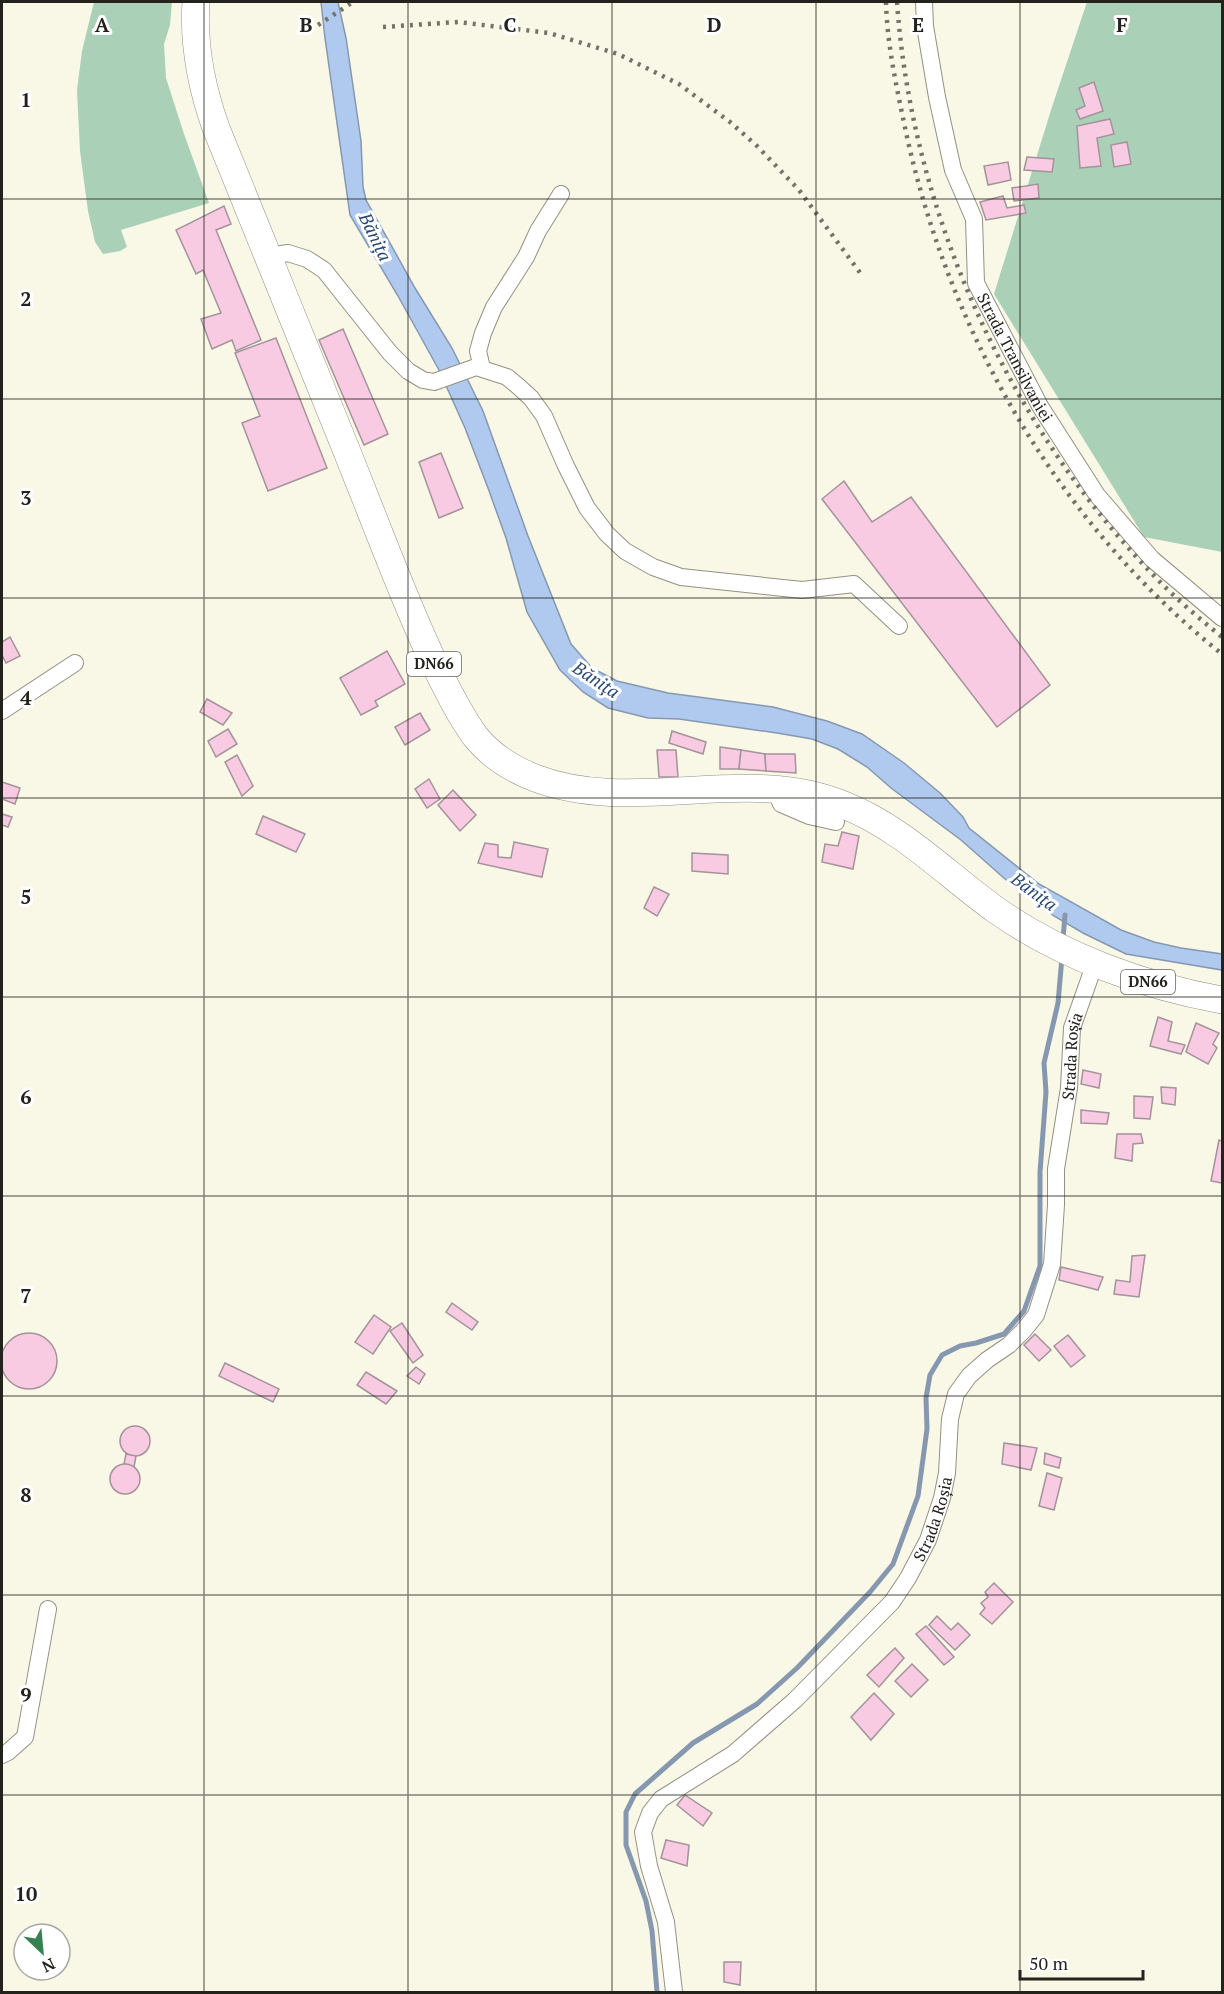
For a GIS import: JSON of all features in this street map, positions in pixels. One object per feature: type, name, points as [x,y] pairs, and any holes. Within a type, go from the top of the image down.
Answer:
[{"type":"highway","name":"DN66","points":[[196,2],[197,53],[202,86],[223,146],[410,611],[444,683],[462,716],[482,744],[521,772],[538,779],[581,789],[636,793],[741,788],[775,789],[839,802],[872,818],[906,840],[1000,912],[1041,936],[1086,959],[1154,984],[1222,1000]]},
{"type":"street","name":"Strada Transilvaniei","points":[[924,2],[937,97],[954,170],[974,219],[976,283],[1040,406],[1097,495],[1152,559],[1222,618]]},
{"type":"street","points":[[479,367],[478,351],[494,307],[526,257],[538,231],[561,194]]},
{"type":"street","points":[[269,256],[288,253],[307,259],[324,270],[390,353],[408,371],[423,380],[434,382],[479,367],[507,377],[531,398],[544,416],[587,508],[607,534],[625,551],[653,567],[681,577],[802,590],[854,584],[899,626]]},
{"type":"street","points":[[2,711],[75,663]]},
{"type":"street","points":[[775,789],[781,804],[809,816],[836,822]]},
{"type":"street","name":"Strada Roșia","points":[[674,1992],[666,1922],[649,1866],[644,1832],[650,1813],[662,1799],[733,1754],[795,1700],[892,1602],[928,1540],[942,1498],[947,1473],[950,1419],[956,1394],[969,1376],[1009,1345],[1024,1330],[1036,1315],[1046,1287],[1052,1264],[1056,1169],[1069,1088],[1072,1028],[1086,959]]},
{"type":"street","points":[[2,1755],[25,1737],[48,1609]]},
{"type":"green space","points":[[94,2],[172,2],[170,25],[164,44],[166,78],[209,203],[121,230],[127,247],[120,251],[103,254],[95,242],[88,211],[80,151],[77,90],[82,51]]},
{"type":"green space","points":[[1087,2],[1222,2],[1222,552],[1144,537],[994,294]]},
{"type":"water","name":"Bănița","points":[[321,2],[338,2],[346,38],[361,141],[363,187],[366,200],[415,288],[452,348],[483,411],[528,536],[571,644],[592,668],[617,681],[668,693],[773,707],[827,721],[862,734],[904,763],[940,793],[963,817],[969,828],[1039,884],[1121,930],[1154,942],[1222,954],[1222,970],[1126,954],[1083,933],[1054,916],[867,767],[838,749],[812,739],[679,719],[648,718],[608,708],[583,692],[560,670],[527,612],[506,538],[488,488],[439,370],[350,215]]},
{"type":"building","points":[[1094,82],[1103,111],[1080,119],[1076,110],[1085,106],[1079,88]]},
{"type":"building","points":[[1110,119],[1114,134],[1097,138],[1101,166],[1080,168],[1077,126]]},
{"type":"building","points":[[1127,142],[1131,164],[1114,167],[1111,145]]},
{"type":"building","points":[[1027,157],[1054,159],[1052,172],[1024,170]]},
{"type":"building","points":[[1008,162],[1011,180],[988,185],[984,166]]},
{"type":"building","points":[[1038,184],[1039,198],[1014,201],[1012,188]]},
{"type":"building","points":[[1003,196],[1007,208],[1024,205],[1026,213],[986,220],[980,202]]},
{"type":"building","points":[[224,206],[231,224],[216,230],[261,340],[236,351],[232,340],[212,349],[201,319],[221,313],[203,270],[196,274],[176,230]]},
{"type":"building","points":[[343,329],[388,434],[364,445],[319,340]]},
{"type":"building","points":[[276,338],[327,468],[268,491],[242,423],[260,416],[235,353]]},
{"type":"building","points":[[441,453],[463,508],[439,518],[419,462]]},
{"type":"building","points":[[844,481],[872,522],[911,497],[1050,685],[997,727],[822,499]]},
{"type":"building","points":[[10,637],[20,656],[6,663],[2,655],[2,642]]},
{"type":"building","points":[[387,651],[405,684],[375,701],[378,706],[361,715],[340,678]]},
{"type":"building","points":[[207,699],[232,713],[223,725],[200,712]]},
{"type":"building","points":[[420,713],[430,730],[405,745],[395,727]]},
{"type":"building","points":[[228,729],[237,744],[216,757],[208,741]]},
{"type":"building","points":[[672,731],[706,742],[703,754],[669,743]]},
{"type":"building","points":[[720,747],[741,750],[739,769],[720,769]]},
{"type":"building","points":[[657,750],[676,750],[678,777],[659,777]]},
{"type":"building","points":[[741,750],[765,754],[766,771],[739,769]]},
{"type":"building","points":[[765,754],[795,754],[796,773],[766,771]]},
{"type":"building","points":[[237,755],[253,786],[242,796],[225,762]]},
{"type":"building","points":[[429,779],[440,799],[427,808],[415,789]]},
{"type":"building","points":[[2,782],[20,788],[15,804],[2,799]]},
{"type":"building","points":[[453,790],[476,815],[460,831],[438,805]]},
{"type":"building","points":[[2,814],[12,817],[8,827],[2,825]]},
{"type":"building","points":[[263,816],[305,834],[296,852],[256,834]]},
{"type":"building","points":[[842,832],[859,836],[853,869],[822,862],[825,844],[838,846]]},
{"type":"building","points":[[514,842],[548,849],[542,877],[478,863],[485,843],[498,845],[498,857],[511,858]]},
{"type":"building","points":[[692,853],[728,855],[728,874],[692,871]]},
{"type":"building","points":[[654,887],[669,894],[657,916],[644,908]]},
{"type":"building","points":[[1158,1017],[1172,1022],[1168,1041],[1185,1045],[1181,1054],[1150,1046]]},
{"type":"building","points":[[1196,1023],[1219,1033],[1213,1044],[1217,1048],[1208,1064],[1186,1052]]},
{"type":"building","points":[[1083,1070],[1101,1074],[1099,1088],[1081,1084]]},
{"type":"building","points":[[1161,1087],[1176,1088],[1175,1105],[1162,1103]]},
{"type":"building","points":[[1134,1096],[1153,1097],[1150,1119],[1134,1118]]},
{"type":"building","points":[[1081,1110],[1109,1113],[1107,1124],[1081,1123]]},
{"type":"building","points":[[1117,1134],[1141,1134],[1143,1143],[1133,1144],[1132,1161],[1115,1158]]},
{"type":"building","points":[[1219,1140],[1222,1141],[1222,1183],[1211,1181]]},
{"type":"building","points":[[1145,1255],[1139,1297],[1114,1294],[1116,1280],[1130,1282],[1132,1256]]},
{"type":"building","points":[[1061,1267],[1103,1277],[1098,1290],[1059,1280]]},
{"type":"building","points":[[452,1303],[478,1322],[472,1330],[446,1312]]},
{"type":"building","points":[[374,1315],[391,1327],[373,1354],[355,1342]]},
{"type":"building","points":[[402,1323],[423,1355],[413,1363],[390,1331]]},
{"type":"building","points":[[29,1333],[40,1335],[49,1341],[55,1350],[57,1361],[55,1372],[49,1381],[40,1387],[29,1389],[18,1387],[9,1381],[3,1372],[1,1361],[3,1350],[9,1341],[18,1335]]},
{"type":"building","points":[[1035,1334],[1051,1350],[1039,1361],[1024,1345]]},
{"type":"building","points":[[1068,1335],[1085,1356],[1071,1367],[1054,1346]]},
{"type":"building","points":[[225,1363],[279,1389],[273,1402],[219,1376]]},
{"type":"building","points":[[416,1367],[425,1374],[419,1384],[407,1376]]},
{"type":"building","points":[[366,1372],[397,1391],[386,1404],[357,1385]]},
{"type":"building","points":[[135,1426],[146,1430],[150,1441],[146,1452],[135,1456],[124,1452],[120,1441],[124,1430]]},
{"type":"building","points":[[1004,1443],[1037,1448],[1031,1470],[1002,1464]]},
{"type":"building","points":[[1045,1453],[1061,1458],[1059,1468],[1044,1464]]},
{"type":"building","points":[[126,1454],[136,1456],[134,1467],[124,1464]]},
{"type":"building","points":[[125,1464],[136,1468],[140,1479],[136,1490],[125,1494],[114,1490],[110,1479],[114,1468]]},
{"type":"building","points":[[1047,1473],[1062,1478],[1054,1510],[1039,1506]]},
{"type":"building","points":[[994,1583],[1013,1602],[992,1624],[980,1614],[985,1608],[981,1603],[988,1597],[985,1592]]},
{"type":"building","points":[[937,1616],[951,1630],[958,1623],[970,1635],[955,1650],[929,1625]]},
{"type":"building","points":[[926,1626],[954,1657],[944,1665],[916,1634]]},
{"type":"building","points":[[895,1648],[904,1658],[879,1687],[867,1675]]},
{"type":"building","points":[[912,1664],[928,1680],[911,1697],[895,1681]]},
{"type":"building","points":[[874,1693],[894,1714],[871,1740],[851,1717]]},
{"type":"building","points":[[685,1795],[712,1813],[703,1826],[677,1805]]},
{"type":"building","points":[[666,1840],[689,1845],[687,1866],[661,1858]]},
{"type":"building","points":[[724,1962],[741,1962],[740,1985],[724,1982]]},
{"type":"waterway","points":[[1063,939],[1065,915]]},
{"type":"waterway","points":[[657,1992],[652,1931],[646,1901],[626,1845],[626,1812],[635,1794],[693,1743],[757,1704],[797,1668],[870,1592],[893,1564],[918,1496],[927,1429],[926,1398],[930,1375],[942,1355],[960,1346],[1004,1334],[1024,1311],[1040,1266],[1040,1172],[1046,1092],[1044,1063],[1058,1003],[1062,957]]},
{"type":"railway","points":[[318,25],[353,2]]},
{"type":"railway","points":[[886,2],[894,75],[922,195],[947,271],[978,344],[1016,414],[1059,481],[1108,543],[1162,601],[1222,654]]},
{"type":"railway","points":[[897,2],[906,82],[923,161],[948,239],[978,315],[1016,389],[1059,458],[1107,523],[1161,583],[1222,637]]},
{"type":"railway","points":[[383,27],[458,22],[549,33],[618,54],[679,84],[730,122],[757,146],[799,190],[861,274]]}]
